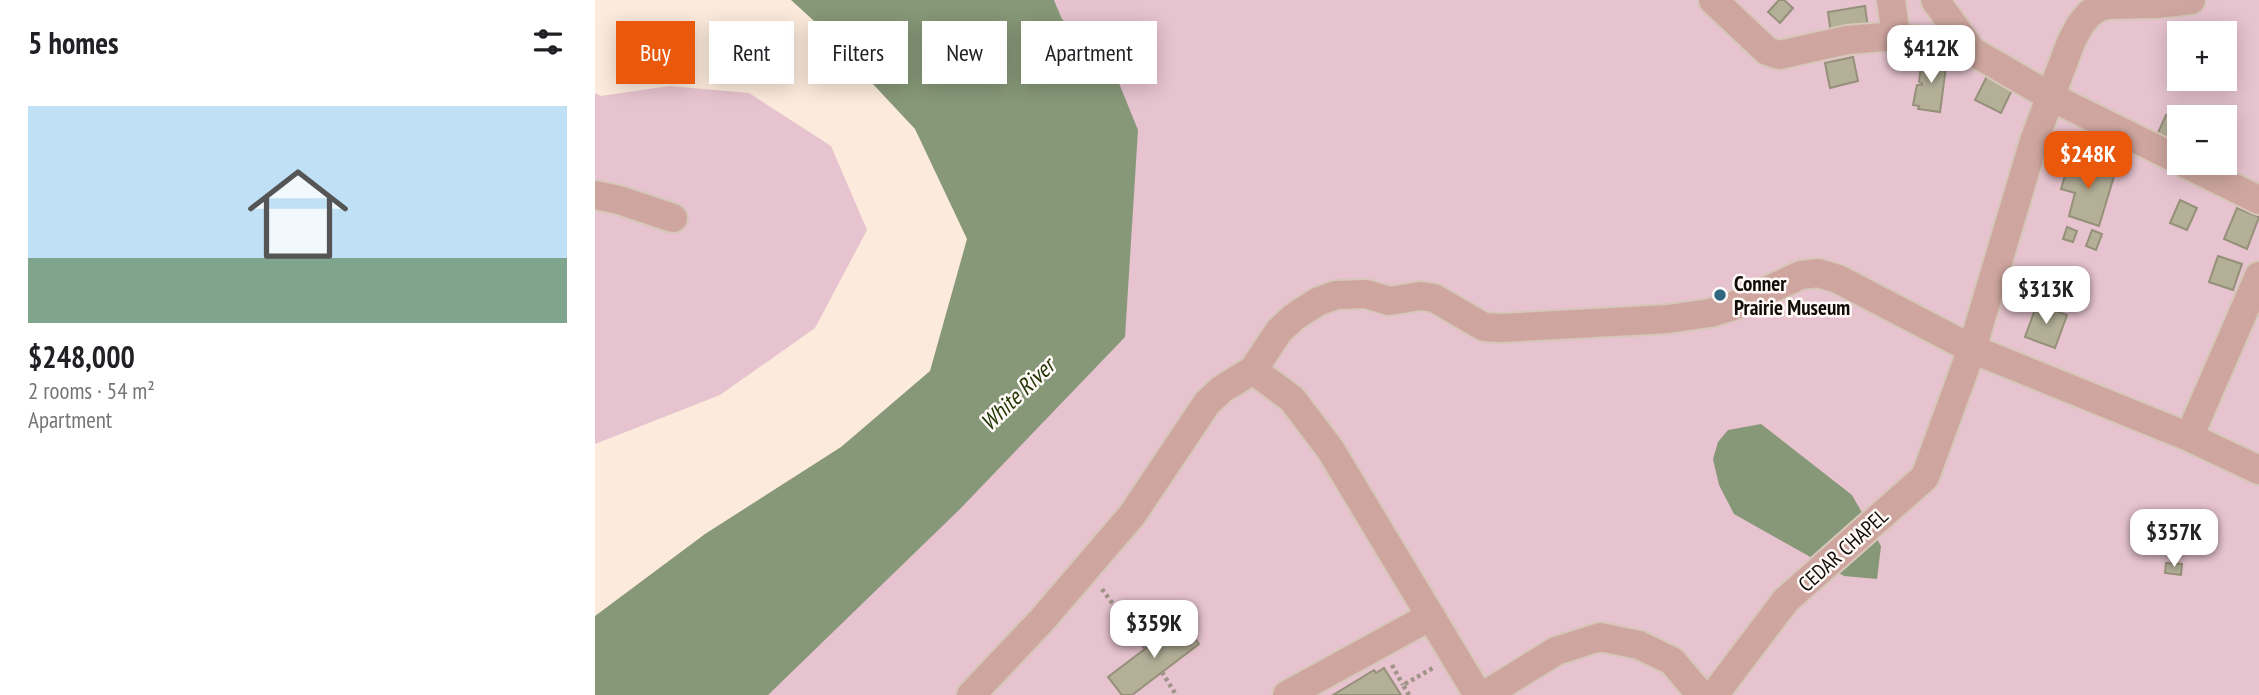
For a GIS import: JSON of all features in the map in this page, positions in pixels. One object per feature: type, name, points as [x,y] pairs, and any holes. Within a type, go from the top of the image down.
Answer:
[{"type":"lane","points":[[1713,0],[1762,44],[1766,51],[1779,55],[1847,40],[1896,36],[1972,51],[2052,97],[2167,154]]},
{"type":"lane","points":[[1891,0],[1896,36]]},
{"type":"lane","points":[[1935,0],[1972,51]]},
{"type":"lane","name":"CEDAR CHAPEL","points":[[1714,695],[1786,600],[1925,477],[1972,349],[2034,141],[2071,42],[2089,14],[2108,5],[2191,0]]},
{"type":"lane","points":[[2209,175],[2259,200]]},
{"type":"lane","points":[[595,195],[673,218]]},
{"type":"lane","points":[[971,695],[1042,621],[1132,515],[1207,403],[1222,389],[1253,370],[1279,331],[1294,317],[1317,302],[1336,295],[1366,294],[1389,301],[1421,296],[1434,298],[1484,327],[1501,328],[1668,319],[1710,313],[1734,306],[1801,275],[1818,273],[1838,279],[1972,349],[2189,437],[2259,470]]},
{"type":"lane","points":[[2189,437],[2259,276]]},
{"type":"lane","points":[[1253,370],[1284,392],[1304,412],[1330,449],[1478,695]]},
{"type":"lane","points":[[1287,695],[1431,616]]},
{"type":"lane","points":[[1485,695],[1556,650],[1600,637],[1639,645],[1672,661],[1701,695]]},
{"type":"path","points":[[1087,568],[1146,649]]},
{"type":"path","points":[[1409,695],[1403,685],[1455,656]]},
{"type":"path","points":[[1162,672],[1176,695]]},
{"type":"shaded area","name":"Conner Prairie Museum","points":[[1054,0],[2259,0],[2259,695],[754,695],[1102,84],[1157,84],[1157,21],[1064,21]]},
{"type":"shaded area","points":[[669,86],[749,93],[831,146],[867,230],[815,328],[720,395],[595,444],[595,93],[601,96]]},
{"type":"water","name":"White River","points":[[791,0],[1054,0],[1064,21],[1021,21],[1021,84],[1119,84],[1138,130],[1125,337],[960,509],[768,695],[595,695],[595,616],[705,534],[841,447],[930,371],[967,239],[915,129],[873,84],[908,84],[908,21],[813,20]]},
{"type":"water","points":[[1761,424],[1852,495],[1881,546],[1877,579],[1844,576],[1734,514],[1719,485],[1713,459],[1718,442],[1728,430]]},
{"type":"building","points":[[1779,0],[1784,0],[1793,8],[1780,23],[1768,12]]},
{"type":"building","points":[[1865,6],[1868,29],[1831,34],[1828,12]]},
{"type":"building","points":[[1929,56],[1947,59],[1940,112],[1918,109],[1919,106],[1913,105],[1917,85],[1922,85],[1919,82],[1921,66],[1924,67]]},
{"type":"building","points":[[1853,57],[1858,81],[1830,88],[1825,63]]},
{"type":"building","points":[[1987,76],[2013,88],[2001,113],[1975,100]]},
{"type":"building","points":[[2166,115],[2167,115],[2167,140],[2157,135]]},
{"type":"building","points":[[2070,159],[2115,173],[2099,226],[2069,216],[2075,193],[2061,189]]},
{"type":"building","points":[[2180,200],[2197,208],[2187,230],[2170,223]]},
{"type":"building","points":[[2237,208],[2259,217],[2247,249],[2224,239]]},
{"type":"building","points":[[2067,227],[2077,231],[2073,242],[2063,239]]},
{"type":"building","points":[[2092,230],[2102,234],[2096,250],[2086,246]]},
{"type":"building","points":[[2218,256],[2242,264],[2233,290],[2209,282]]},
{"type":"building","points":[[2037,304],[2067,315],[2055,348],[2025,337]]},
{"type":"building","points":[[2166,563],[2182,564],[2181,575],[2165,573]]},
{"type":"building","points":[[1182,621],[1199,644],[1132,695],[1122,695],[1108,677]]},
{"type":"building","points":[[1384,668],[1401,695],[1333,695],[1374,670],[1376,673]]},
{"type":"place","name":"Conner Prairie Museum","points":[[1720,295]]}]
